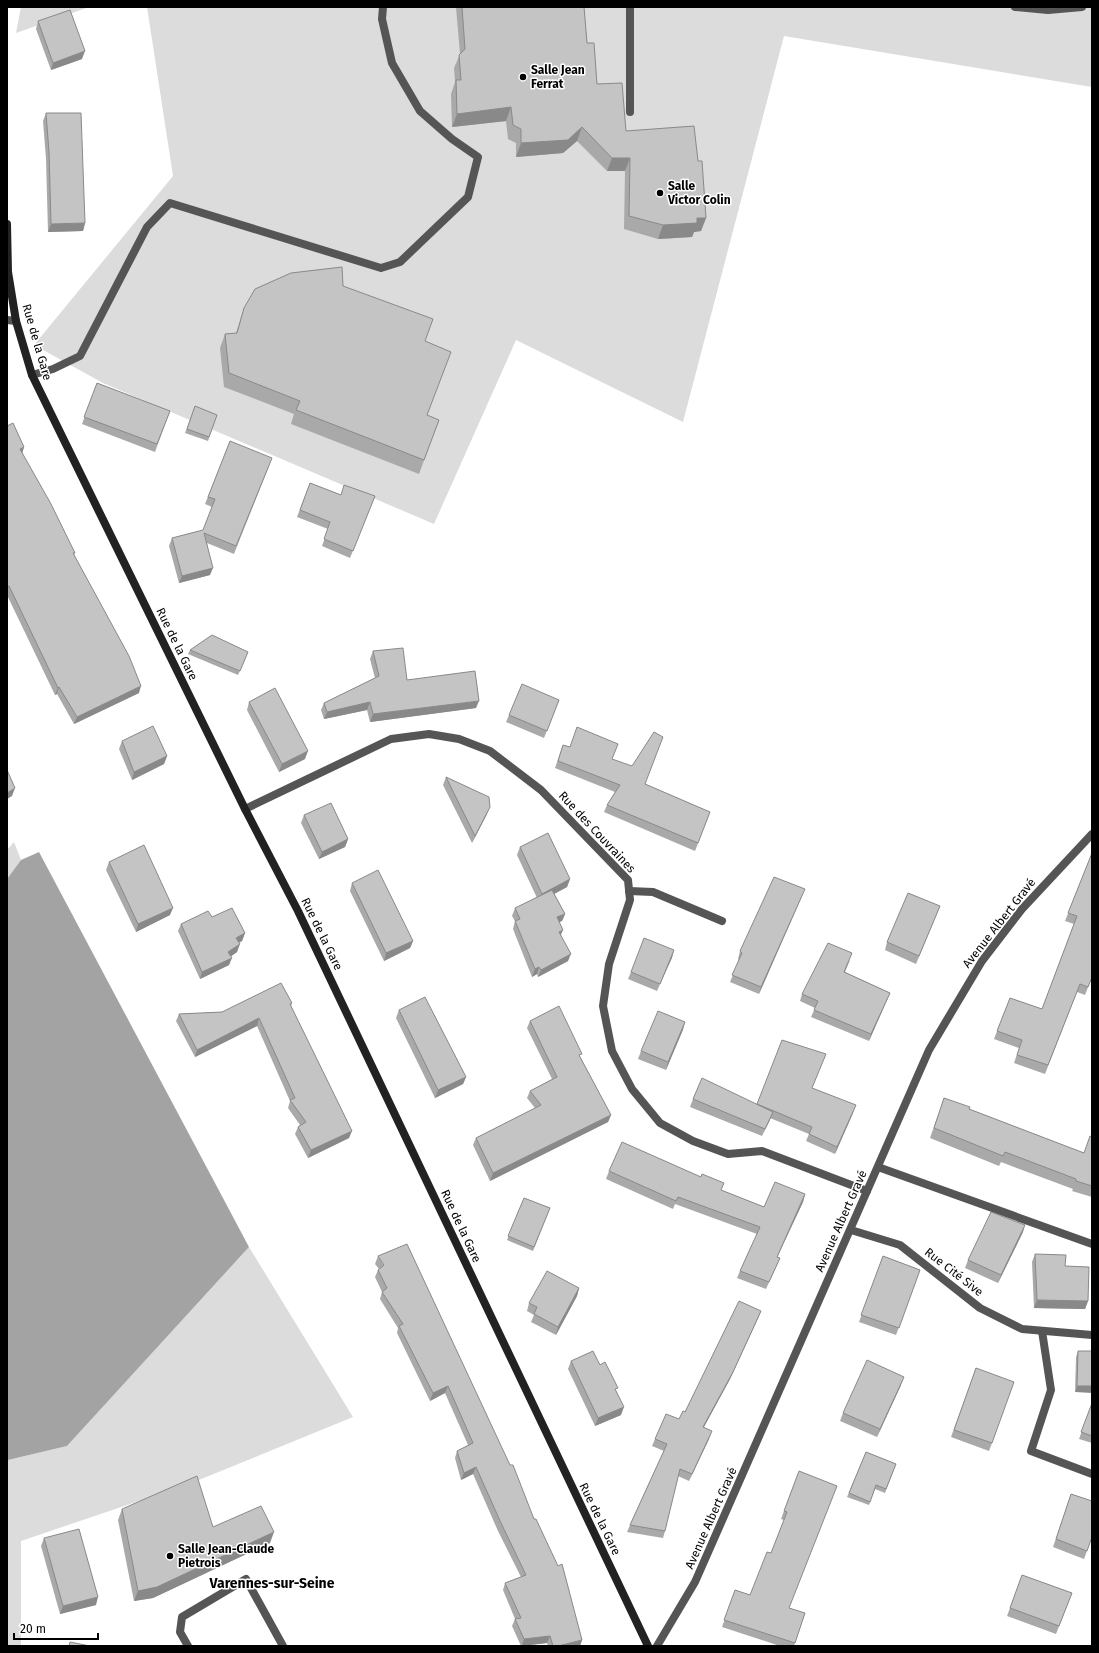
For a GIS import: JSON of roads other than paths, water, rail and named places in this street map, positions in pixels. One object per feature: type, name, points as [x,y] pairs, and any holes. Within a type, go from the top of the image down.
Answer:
[{"type":"main road","name":"Rue de la Gare","points":[[7,224],[8,272],[16,321],[32,375],[245,810],[298,911],[648,1646]]},
{"type":"street","points":[[32,375],[52,370],[80,356],[147,227],[170,203],[381,268],[400,262],[468,197],[478,157],[452,139],[420,111],[392,63],[382,19],[383,7]]},
{"type":"street","points":[[630,7],[630,112]]},
{"type":"street","points":[[1015,7],[1048,10],[1082,7]]},
{"type":"street","points":[[7,320],[16,321]]},
{"type":"street","name":"Rue des Couvraines","points":[[245,810],[391,739],[429,734],[459,739],[490,751],[541,790],[628,880],[630,900],[609,964],[603,1006],[612,1051],[632,1089],[660,1123],[693,1141],[728,1154],[762,1151],[868,1191]]},
{"type":"street","name":"Avenue Albert Gravé","points":[[657,1646],[695,1582],[929,1050],[982,961],[1022,909],[1092,834]]},
{"type":"street","points":[[629,891],[653,892],[722,921]]},
{"type":"street","points":[[878,1167],[1092,1244]]},
{"type":"street","name":"Rue Cité Sive","points":[[851,1230],[900,1245],[980,1308],[1022,1329],[1092,1335]]},
{"type":"street","points":[[1042,1331],[1051,1390],[1031,1451],[1092,1474]]},
{"type":"street","points":[[188,1646],[180,1632],[182,1616],[246,1579],[283,1646]]},
{"type":"place","name":"Salle Jean Ferrat","points":[[523,77]]},
{"type":"place","name":"Salle Victor Colin","points":[[660,193]]},
{"type":"place","name":"Salle Jean-Claude Pietrois","points":[[170,1556]]},
{"type":"district","name":"Varennes-sur-Seine","points":[[272,1583]]}]
